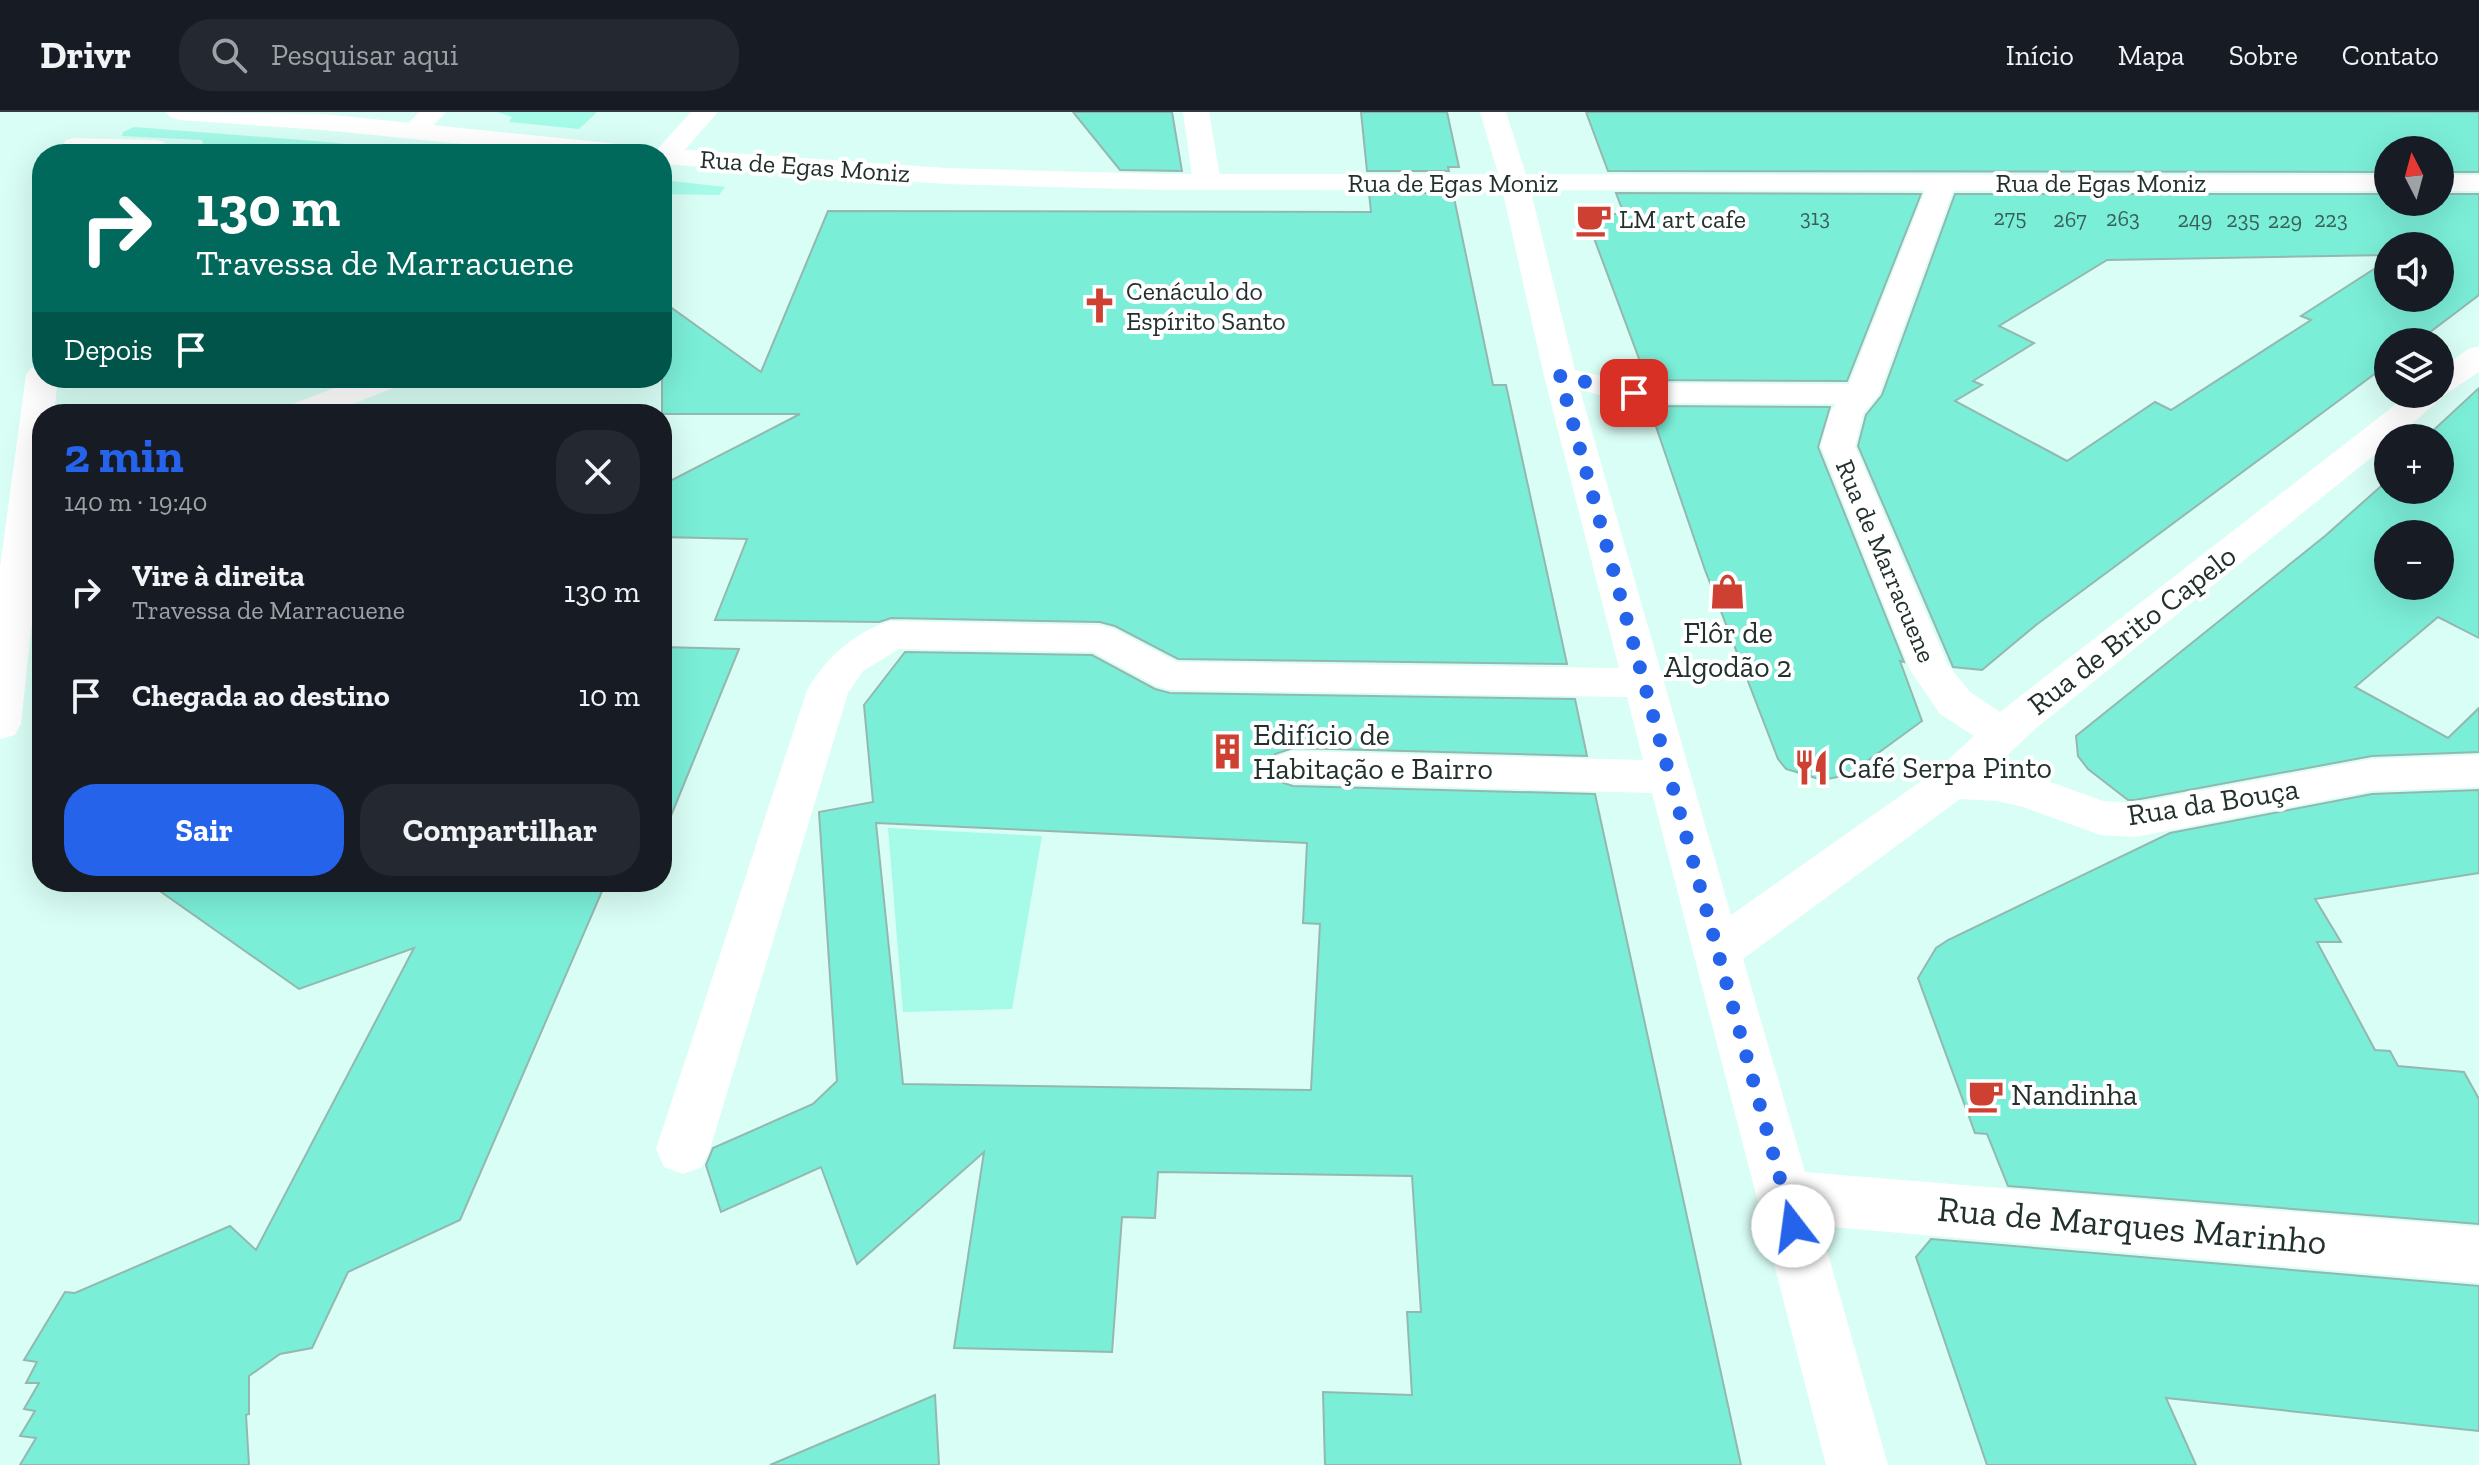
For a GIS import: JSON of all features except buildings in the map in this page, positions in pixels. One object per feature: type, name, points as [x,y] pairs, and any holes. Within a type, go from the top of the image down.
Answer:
[{"type":"street","name":"Rua de Egas Moniz","points":[[179,112],[240,114],[539,144]]},
{"type":"street","points":[[413,132],[433,112]]},
{"type":"street","points":[[668,144],[705,112]]},
{"type":"street","points":[[1196,112],[1207,183]]},
{"type":"street","points":[[1493,112],[1515,184],[1560,376],[1857,1465]]},
{"type":"street","points":[[77,142],[103,144]]},
{"type":"street","name":"Rua de Egas Moniz","points":[[672,156],[945,176],[1207,183],[2374,183]]},
{"type":"street","name":"Rua de Marracuene","points":[[1942,183],[1862,394],[1847,412],[1838,446],[1930,670],[1955,703],[2005,735]]},
{"type":"street","points":[[2454,183],[2479,183]]},
{"type":"street","points":[[2454,375],[2479,356]]},
{"type":"street","points":[[1560,376],[1634,393],[1862,394]]},
{"type":"street","points":[[32,512],[16,441],[37,388]]},
{"type":"street","points":[[323,404],[363,388]]},
{"type":"street","name":"Rua de Brito Capelo","points":[[1719,950],[1952,782],[2020,718],[2412,408]]},
{"type":"street","points":[[0,724],[32,522]]},
{"type":"street","points":[[683,1149],[828,690],[849,661],[891,635],[1100,639],[1170,676],[1646,683]]},
{"type":"street","points":[[1293,767],[1671,777]]},
{"type":"street","name":"Rua da Bouça","points":[[1952,782],[1997,784],[2031,792],[2100,818],[2135,820],[2372,775],[2479,771]]},
{"type":"street","name":"Rua de Marques Marinho","points":[[1785,1197],[2479,1255]]},
{"type":"green space","points":[[497,112],[597,112],[579,129],[509,122],[512,117]]},
{"type":"green space","points":[[134,127],[345,144],[203,144],[202,140],[122,136],[123,132]]},
{"type":"green space","points":[[672,181],[725,187],[719,195],[672,194]]},
{"type":"green space","points":[[888,828],[1042,836],[1012,1009],[903,1012]]},
{"type":"place","name":"LM art cafe","points":[[1593,219]]},
{"type":"place","name":"Cenáculo do Espírito Santo","points":[[1100,306]]},
{"type":"place","name":"Flôr de Algodão 2","points":[[1728,592]]},
{"type":"place","name":"Edifício de Habitação e Bairro","points":[[1227,752]]},
{"type":"place","name":"Café Serpa Pinto","points":[[1812,768]]},
{"type":"place","name":"Nandinha","points":[[1985,1095]]},
{"type":"route","points":[[1634,393],[1560,376],[1793,1226]]}]
